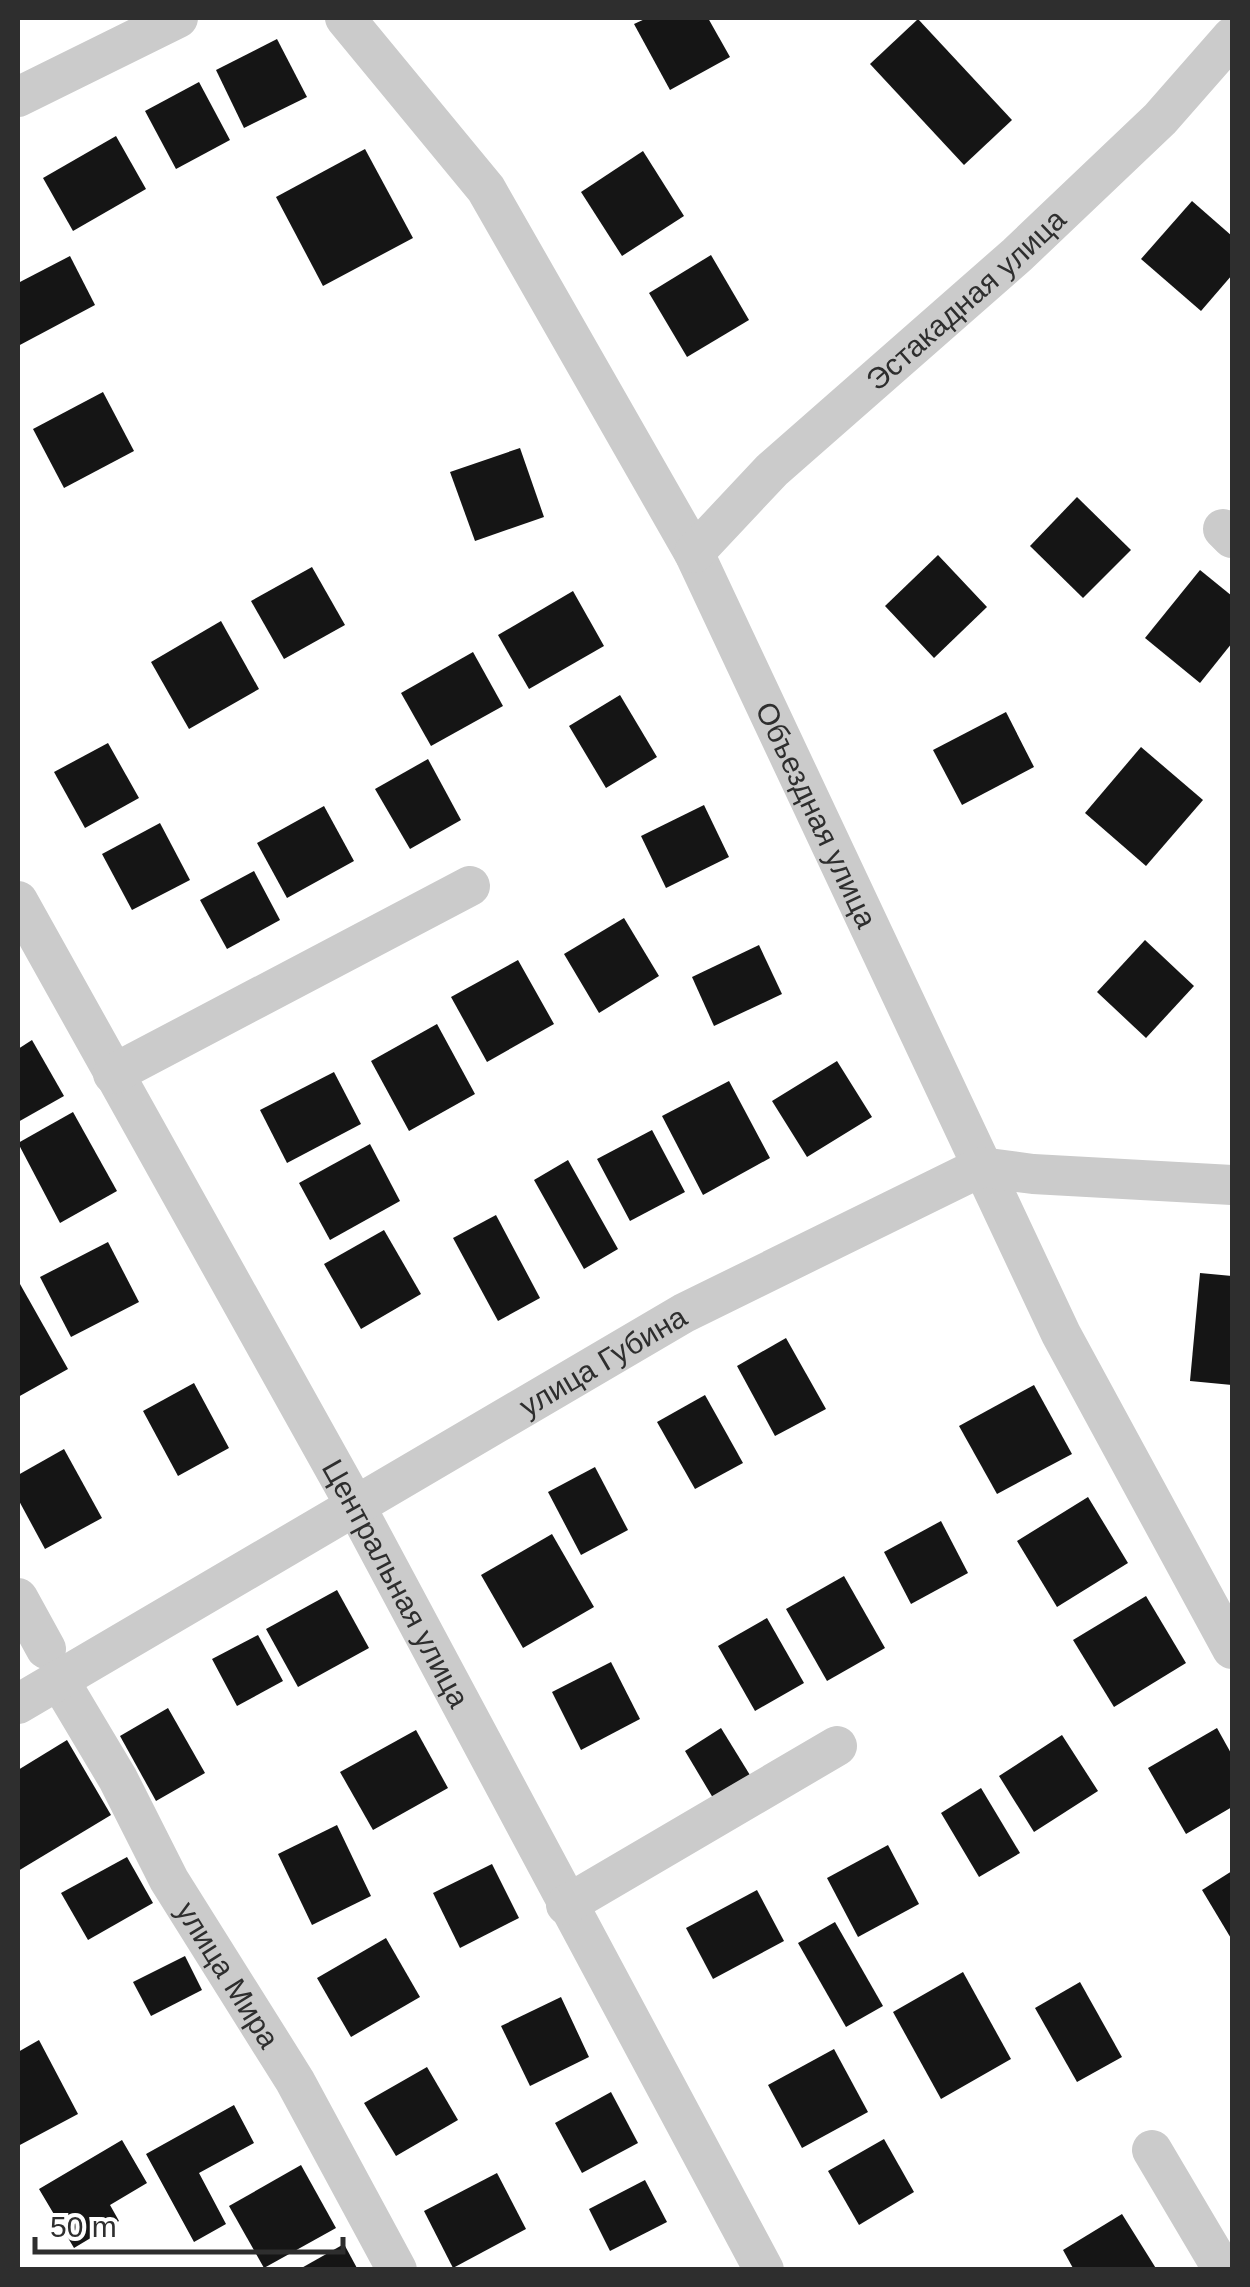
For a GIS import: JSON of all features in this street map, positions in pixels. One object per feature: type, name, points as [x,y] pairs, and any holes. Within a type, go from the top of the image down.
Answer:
[{"type":"street","points":[[18,97],[178,18]]},
{"type":"street","name":"Объездная улица","points":[[345,18],[486,189],[694,553],[1060,1334],[1232,1649]]},
{"type":"street","name":"Эстакадная улица","points":[[694,553],[772,470],[1017,254],[1160,118],[1232,37]]},
{"type":"street","points":[[113,1074],[470,886]]},
{"type":"street","name":"Центральная улица","points":[[18,901],[356,1507],[764,2270]]},
{"type":"street","points":[[980,1166],[1034,1174],[1232,1185]]},
{"type":"street","name":"улица Губина","points":[[18,1704],[53,1665],[356,1507],[684,1313],[980,1166]]},
{"type":"street","name":"улица Мира","points":[[18,1598],[169,1880],[294,2081],[397,2270]]},
{"type":"street","points":[[566,1905],[837,1746]]},
{"type":"street","points":[[1152,2150],[1224,2270]]},
{"type":"building","points":[[647,18],[708,18],[730,57],[670,90],[634,24]]},
{"type":"building","points":[[918,19],[1012,120],[964,165],[870,64]]},
{"type":"building","points":[[277,39],[307,97],[244,128],[216,70]]},
{"type":"building","points":[[199,82],[230,140],[176,169],[145,111]]},
{"type":"building","points":[[116,136],[146,189],[73,231],[43,178]]},
{"type":"building","points":[[365,149],[413,238],[323,286],[276,197]]},
{"type":"building","points":[[643,151],[684,216],[622,256],[581,192]]},
{"type":"building","points":[[1192,201],[1232,236],[1232,275],[1201,311],[1141,259]]},
{"type":"building","points":[[711,255],[749,320],[687,357],[649,293]]},
{"type":"building","points":[[70,256],[95,305],[18,346],[18,283]]},
{"type":"building","points":[[103,392],[134,451],[64,488],[33,429]]},
{"type":"building","points":[[520,448],[544,517],[475,541],[450,472]]},
{"type":"building","points":[[1077,497],[1131,550],[1083,598],[1030,546]]},
{"type":"building","points":[[938,555],[987,607],[934,658],[885,606]]},
{"type":"building","points":[[312,567],[345,625],[284,659],[251,601]]},
{"type":"building","points":[[1200,570],[1232,596],[1232,643],[1200,683],[1145,638]]},
{"type":"building","points":[[573,591],[604,646],[529,689],[498,635]]},
{"type":"building","points":[[221,621],[259,689],[189,729],[151,662]]},
{"type":"building","points":[[473,652],[503,706],[431,746],[401,693]]},
{"type":"building","points":[[620,695],[657,757],[606,788],[569,726]]},
{"type":"building","points":[[1006,712],[1034,767],[962,805],[933,750]]},
{"type":"building","points":[[108,743],[139,798],[85,828],[54,772]]},
{"type":"building","points":[[1141,747],[1203,800],[1146,866],[1085,813]]},
{"type":"building","points":[[428,759],[461,820],[410,849],[375,789]]},
{"type":"building","points":[[704,805],[729,857],[666,888],[641,836]]},
{"type":"building","points":[[324,806],[354,861],[287,898],[257,843]]},
{"type":"building","points":[[160,823],[190,880],[132,910],[102,854]]},
{"type":"building","points":[[254,871],[280,920],[227,949],[200,900]]},
{"type":"building","points":[[624,918],[659,976],[599,1013],[564,954]]},
{"type":"building","points":[[1145,940],[1194,986],[1146,1038],[1097,992]]},
{"type":"building","points":[[759,945],[782,994],[714,1026],[692,977]]},
{"type":"building","points":[[518,960],[554,1024],[487,1062],[451,997]]},
{"type":"building","points":[[437,1024],[475,1094],[409,1131],[371,1061]]},
{"type":"building","points":[[32,1040],[64,1096],[18,1122],[18,1049]]},
{"type":"building","points":[[837,1061],[872,1117],[807,1157],[772,1101]]},
{"type":"building","points":[[334,1072],[361,1124],[287,1163],[260,1110]]},
{"type":"building","points":[[729,1081],[770,1158],[703,1195],[662,1116]]},
{"type":"building","points":[[73,1112],[117,1191],[60,1223],[18,1143]]},
{"type":"building","points":[[652,1130],[685,1192],[630,1221],[597,1159]]},
{"type":"building","points":[[370,1144],[400,1201],[330,1240],[299,1183]]},
{"type":"building","points":[[568,1160],[618,1249],[584,1269],[534,1180]]},
{"type":"building","points":[[496,1215],[540,1298],[498,1321],[453,1238]]},
{"type":"building","points":[[384,1230],[421,1294],[361,1329],[324,1264]]},
{"type":"building","points":[[108,1242],[139,1302],[71,1337],[40,1277]]},
{"type":"building","points":[[1200,1273],[1232,1276],[1232,1385],[1190,1381]]},
{"type":"building","points":[[18,1286],[68,1369],[18,1397]]},
{"type":"building","points":[[786,1338],[826,1409],[775,1436],[737,1366]]},
{"type":"building","points":[[194,1383],[229,1448],[178,1476],[143,1411]]},
{"type":"building","points":[[1034,1385],[1072,1454],[997,1494],[959,1426]]},
{"type":"building","points":[[705,1395],[743,1463],[695,1489],[657,1422]]},
{"type":"building","points":[[64,1449],[102,1518],[45,1549],[18,1499],[18,1475]]},
{"type":"building","points":[[595,1467],[628,1530],[581,1555],[548,1492]]},
{"type":"building","points":[[1088,1497],[1128,1563],[1057,1607],[1017,1541]]},
{"type":"building","points":[[941,1521],[968,1573],[911,1604],[884,1552]]},
{"type":"building","points":[[552,1534],[594,1607],[523,1648],[481,1575]]},
{"type":"building","points":[[844,1576],[885,1648],[827,1681],[786,1609]]},
{"type":"building","points":[[337,1590],[369,1648],[298,1687],[266,1629]]},
{"type":"building","points":[[1146,1596],[1186,1663],[1114,1707],[1073,1640]]},
{"type":"building","points":[[767,1618],[804,1683],[755,1711],[718,1646]]},
{"type":"building","points":[[258,1635],[283,1681],[237,1706],[212,1659]]},
{"type":"building","points":[[611,1662],[640,1719],[581,1750],[552,1692]]},
{"type":"building","points":[[168,1708],[205,1773],[156,1801],[120,1736]]},
{"type":"building","points":[[721,1728],[753,1780],[716,1803],[685,1751]]},
{"type":"building","points":[[1217,1728],[1232,1755],[1232,1807],[1186,1834],[1148,1768]]},
{"type":"building","points":[[416,1730],[448,1788],[373,1830],[340,1772]]},
{"type":"building","points":[[1062,1735],[1098,1791],[1034,1832],[999,1776]]},
{"type":"building","points":[[67,1740],[111,1815],[18,1871],[18,1770]]},
{"type":"building","points":[[981,1788],[1020,1853],[979,1877],[941,1813]]},
{"type":"building","points":[[337,1825],[371,1896],[312,1925],[278,1854]]},
{"type":"building","points":[[888,1845],[919,1904],[858,1937],[827,1878]]},
{"type":"building","points":[[127,1857],[153,1903],[88,1940],[61,1893]]},
{"type":"building","points":[[492,1864],[519,1918],[460,1948],[433,1893]]},
{"type":"building","points":[[1232,1871],[1232,1940],[1202,1890]]},
{"type":"building","points":[[757,1890],[784,1941],[713,1979],[686,1928]]},
{"type":"building","points":[[835,1922],[883,2006],[846,2027],[798,1943]]},
{"type":"building","points":[[386,1938],[420,1997],[351,2037],[317,1978]]},
{"type":"building","points":[[185,1956],[202,1990],[151,2016],[133,1982]]},
{"type":"building","points":[[963,1972],[1011,2059],[941,2099],[893,2012]]},
{"type":"building","points":[[1080,1982],[1122,2057],[1077,2082],[1035,2008]]},
{"type":"building","points":[[561,1997],[589,2057],[530,2086],[501,2026]]},
{"type":"building","points":[[39,2040],[78,2114],[18,2146],[18,2052]]},
{"type":"building","points":[[834,2049],[868,2112],[802,2148],[768,2085]]},
{"type":"building","points":[[427,2067],[458,2120],[396,2156],[364,2103]]},
{"type":"building","points":[[611,2092],[638,2143],[582,2173],[555,2123]]},
{"type":"building","points":[[234,2105],[254,2143],[199,2173],[226,2224],[194,2242],[146,2154]]},
{"type":"building","points":[[884,2139],[914,2192],[859,2225],[828,2171]]},
{"type":"building","points":[[122,2140],[147,2183],[110,2205],[119,2221],[74,2248],[39,2189]]},
{"type":"building","points":[[301,2165],[336,2228],[264,2268],[229,2206]]},
{"type":"building","points":[[497,2173],[526,2229],[453,2268],[424,2211]]},
{"type":"building","points":[[645,2180],[667,2222],[610,2251],[589,2209]]},
{"type":"building","points":[[1122,2214],[1157,2270],[1074,2270],[1063,2250]]},
{"type":"building","points":[[344,2244],[358,2270],[298,2270]]}]
